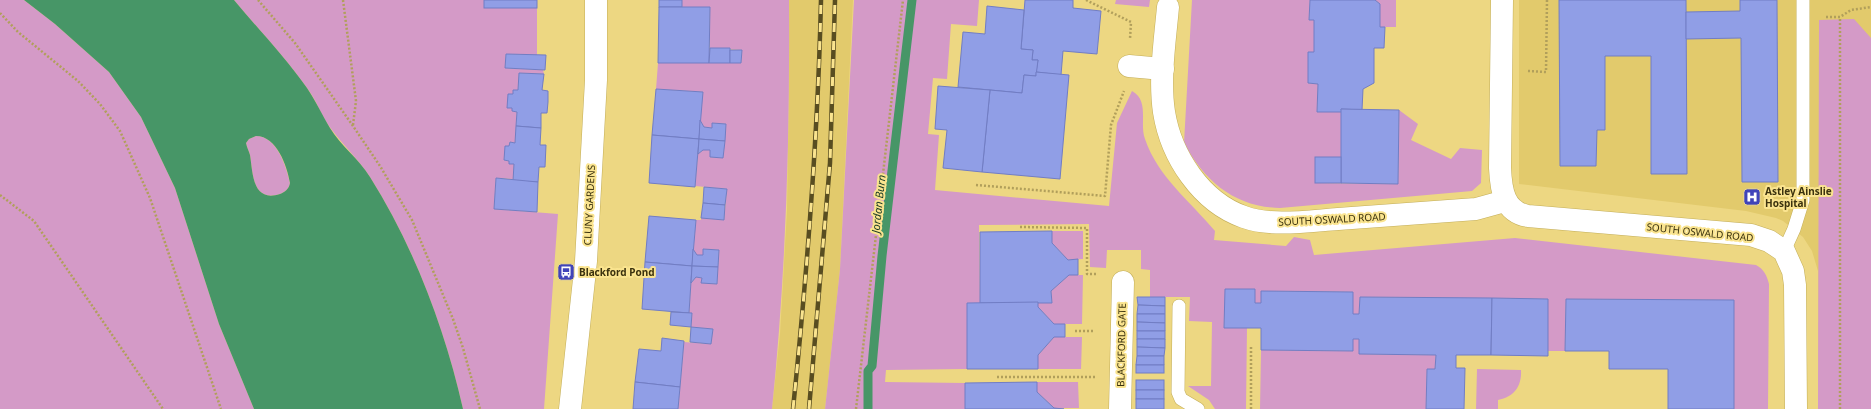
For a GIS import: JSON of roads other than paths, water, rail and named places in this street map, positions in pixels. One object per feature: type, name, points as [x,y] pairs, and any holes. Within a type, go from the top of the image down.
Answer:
[{"type":"street","name":"CLUNY GARDENS","points":[[570,409],[586,260],[596,80],[596,0]]},
{"type":"street","points":[[1502,0],[1500,168],[1506,201]]},
{"type":"street","name":"SOUTH OSWALD ROAD","points":[[1168,7],[1163,68],[1164,111],[1168,131],[1176,152],[1191,177],[1209,196],[1225,208],[1245,218],[1278,223],[1476,209],[1506,201],[1515,212],[1524,215],[1751,235],[1769,241],[1784,251]]},
{"type":"street","points":[[1129,66],[1163,68]]},
{"type":"street","points":[[1784,251],[1791,265],[1795,285],[1796,409]]},
{"type":"street","name":"BLACKFORD GATE","points":[[1120,409],[1123,282]]},
{"type":"lane","points":[[1784,251],[1794,229],[1802,200],[1804,0]]},
{"type":"lane","points":[[1180,306],[1178,392],[1181,399],[1198,409]]},
{"type":"waterway","name":"Jordan Burn","points":[[868,409],[868,371],[872,366],[882,256],[912,0]]},
{"type":"railway","points":[[793,409],[811,205],[820,51],[821,0]]},
{"type":"railway","points":[[809,409],[830,163],[835,0]]},
{"type":"place","name":"Astley Ainslie Hospital","points":[[1752,197]]},
{"type":"place","name":"Blackford Pond","points":[[566,272]]}]
